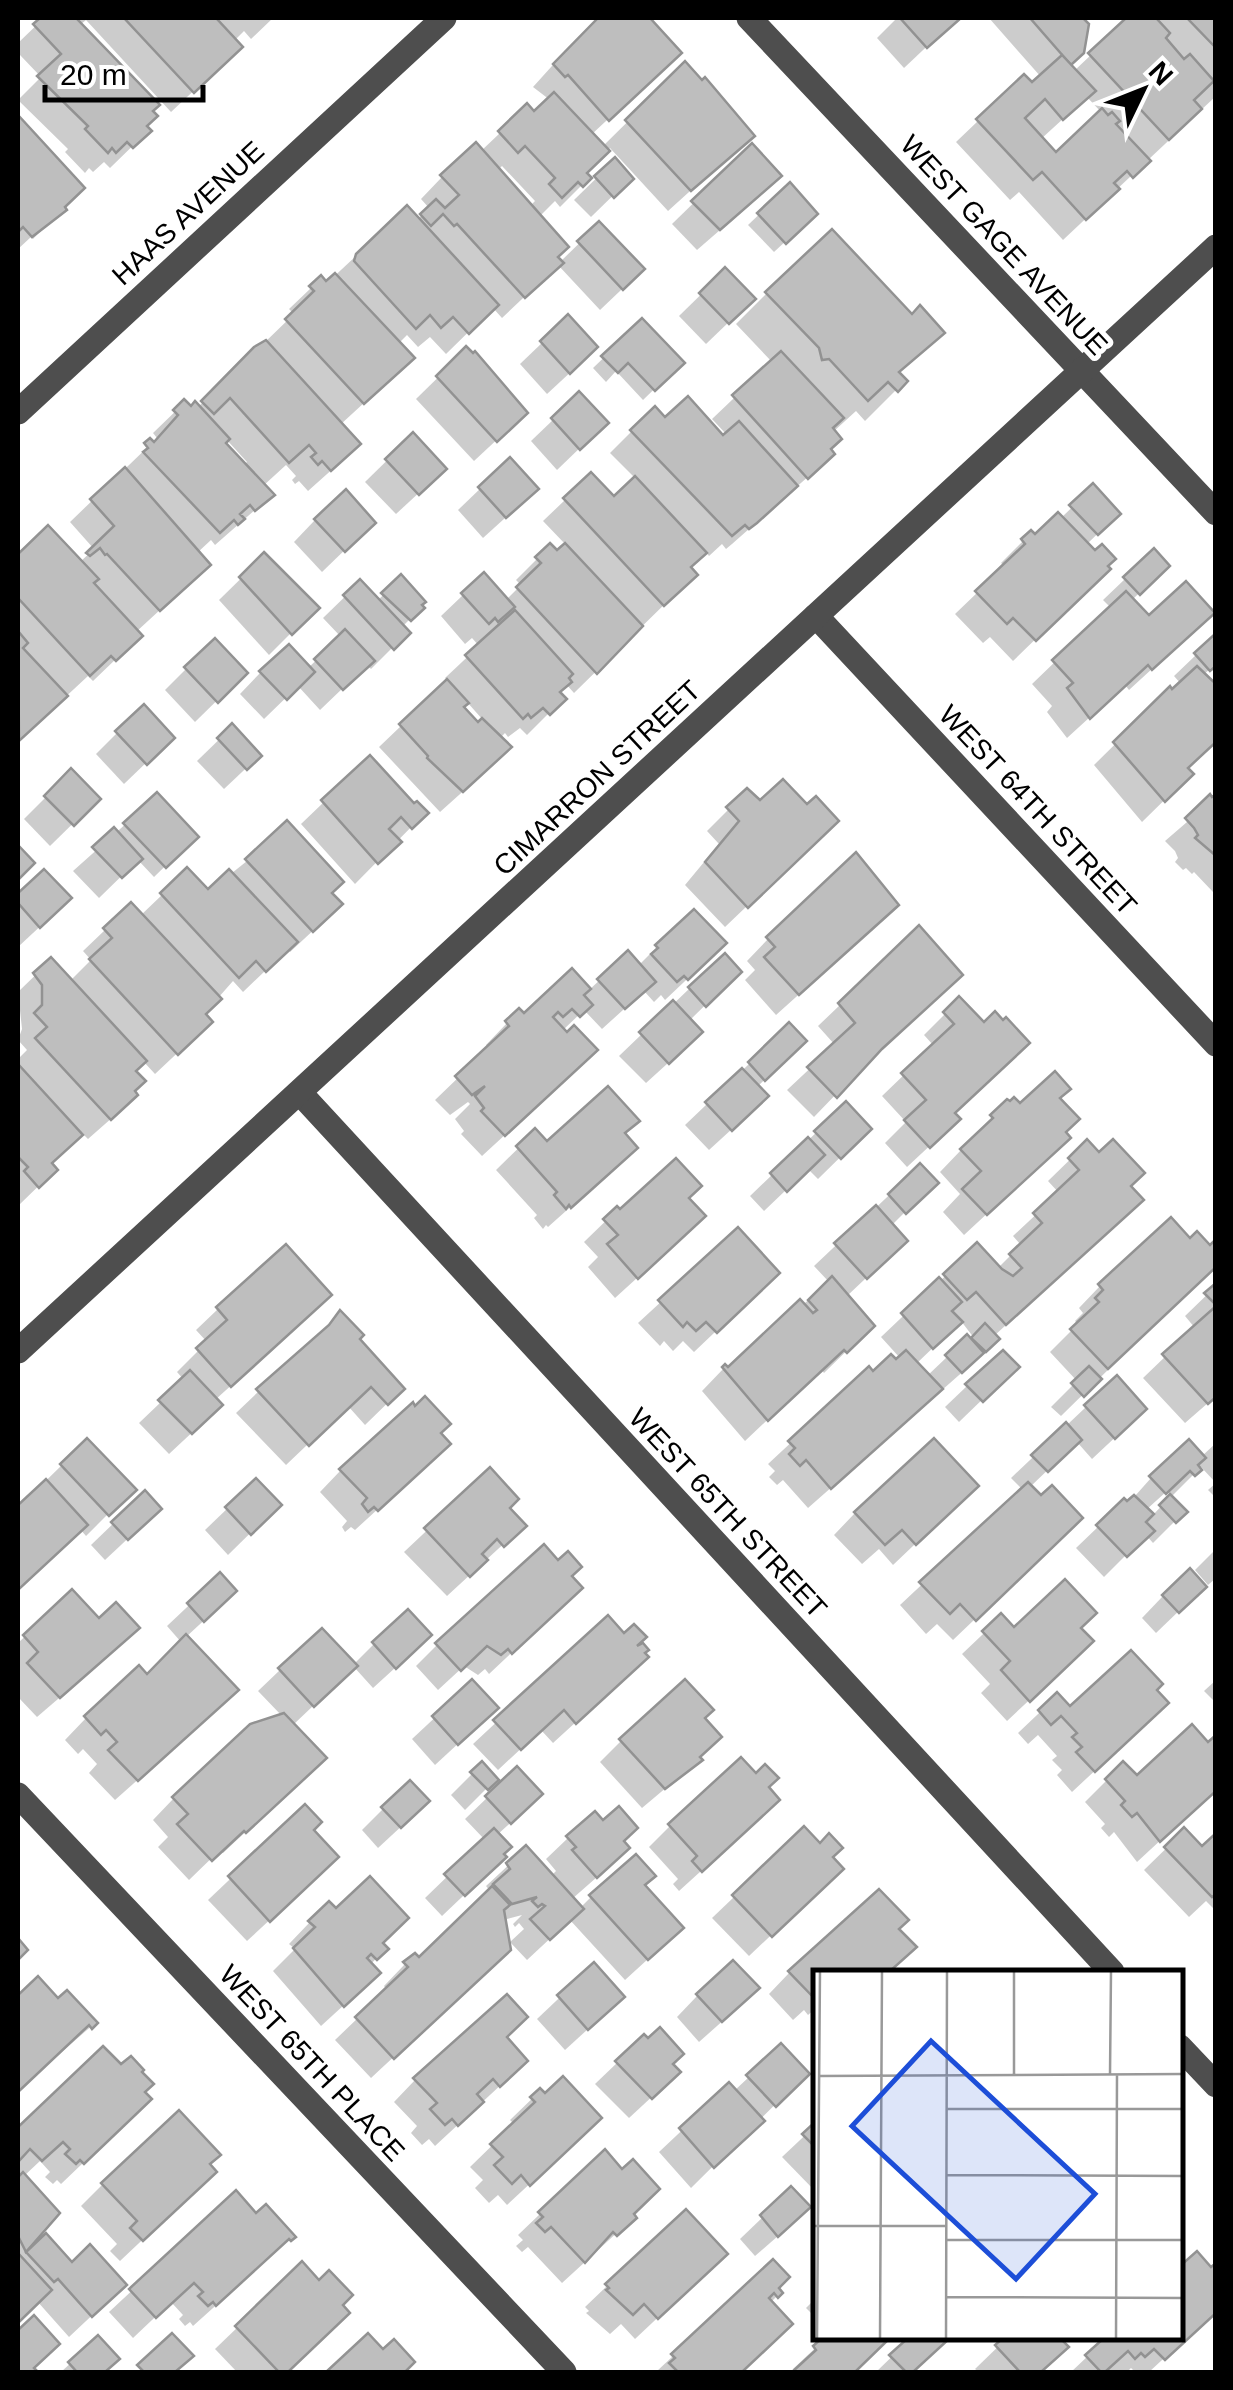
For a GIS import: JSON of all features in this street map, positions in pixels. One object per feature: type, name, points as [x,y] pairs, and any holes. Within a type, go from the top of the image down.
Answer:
[{"type":"street","name":"HAAS AVENUE","points":[[18,412],[444,18]]},
{"type":"street","name":"WEST GAGE AVENUE","points":[[749,18],[1216,513]]},
{"type":"street","name":"CIMARRON STREET","points":[[18,1350],[1216,247]]},
{"type":"street","name":"WEST 64TH STREET","points":[[816,616],[1216,1044]]},
{"type":"street","name":"WEST 65TH STREET","points":[[300,1094],[1110,1970]]},
{"type":"street","name":"WEST 65TH PLACE","points":[[18,1795],[564,2372]]},
{"type":"street","points":[[1183,2050],[1216,2085]]},
{"type":"building","points":[[40,18],[76,18],[160,105],[153,111],[158,116],[147,126],[152,131],[133,148],[127,142],[116,153],[112,148],[108,153],[85,129],[88,126],[37,76],[61,54],[33,24]]},
{"type":"building","points":[[124,18],[216,18],[243,47],[194,93]]},
{"type":"building","points":[[598,18],[650,18],[682,53],[609,121],[553,64]]},
{"type":"building","points":[[900,18],[961,18],[927,48]]},
{"type":"building","points":[[1030,18],[1083,18],[1089,24],[1084,53],[1071,65]]},
{"type":"building","points":[[1126,18],[1156,18],[1170,33],[1166,38],[1184,59],[1190,54],[1214,81],[1194,100],[1202,109],[1169,140],[1088,53]]},
{"type":"building","points":[[1187,18],[1216,18],[1216,48]]},
{"type":"building","points":[[1062,55],[1096,91],[1063,120],[1045,99],[1025,118],[1056,152],[1102,108],[1108,115],[1112,112],[1120,121],[1116,124],[1151,161],[1133,178],[1127,171],[1114,183],[1120,189],[1086,220],[1042,172],[1033,180],[976,119],[1024,74],[1032,82]]},
{"type":"building","points":[[685,61],[702,80],[705,77],[755,136],[691,191],[625,120]]},
{"type":"building","points":[[554,92],[610,151],[587,173],[592,178],[583,187],[578,182],[562,198],[549,184],[555,178],[525,146],[518,153],[498,131],[527,103],[534,111]]},
{"type":"building","points":[[18,115],[85,188],[65,207],[67,210],[32,237],[23,227],[18,232]]},
{"type":"building","points":[[476,142],[569,247],[558,257],[564,263],[525,298],[457,224],[454,226],[443,214],[431,226],[420,214],[436,199],[445,208],[459,195],[440,175]]},
{"type":"building","points":[[752,143],[782,176],[720,230],[691,201]]},
{"type":"building","points":[[615,157],[634,179],[614,198],[594,176]]},
{"type":"building","points":[[790,182],[818,214],[786,244],[757,213]]},
{"type":"building","points":[[407,205],[499,305],[469,334],[453,317],[441,328],[430,315],[416,329],[354,261],[356,254]]},
{"type":"building","points":[[599,221],[645,269],[623,290],[577,241]]},
{"type":"building","points":[[832,229],[912,314],[920,305],[945,333],[899,372],[908,381],[898,392],[888,382],[868,401],[829,359],[822,360],[819,348],[765,292]]},
{"type":"building","points":[[725,267],[756,299],[729,324],[699,293]]},
{"type":"building","points":[[335,273],[415,358],[364,404],[285,319],[314,291],[309,286],[321,275],[326,281]]},
{"type":"building","points":[[568,314],[598,347],[570,374],[540,341]]},
{"type":"building","points":[[642,318],[685,363],[655,391],[628,363],[618,373],[601,356]]},
{"type":"building","points":[[266,340],[361,444],[331,471],[322,461],[318,465],[311,457],[316,453],[309,445],[289,463],[230,398],[214,414],[201,401],[254,347]]},
{"type":"building","points":[[466,346],[475,351],[528,413],[497,442],[436,376]]},
{"type":"building","points":[[781,351],[844,418],[833,428],[842,439],[831,449],[835,454],[808,479],[732,395]]},
{"type":"building","points":[[579,391],[609,423],[580,450],[551,418]]},
{"type":"building","points":[[688,396],[723,435],[739,421],[798,486],[757,523],[749,529],[745,525],[732,536],[630,430],[655,406],[665,417]]},
{"type":"building","points":[[184,399],[191,406],[195,401],[230,439],[226,443],[275,495],[255,511],[250,505],[240,514],[245,519],[238,525],[234,520],[220,533],[143,452],[148,448],[144,443],[150,438],[154,442],[178,415],[173,410]]},
{"type":"building","points":[[413,432],[447,469],[419,495],[385,459]]},
{"type":"building","points":[[510,457],[539,489],[506,518],[478,487]]},
{"type":"building","points":[[125,467],[211,565],[160,611],[100,548],[90,556],[86,553],[114,526],[90,499]]},
{"type":"building","points":[[591,472],[614,496],[635,476],[707,553],[691,567],[698,575],[664,606],[563,498]]},
{"type":"building","points":[[1093,483],[1121,514],[1098,535],[1069,505]]},
{"type":"building","points":[[346,489],[376,523],[345,552],[314,519]]},
{"type":"building","points":[[1058,512],[1095,550],[1102,544],[1116,559],[1108,566],[1111,569],[1036,641],[1013,618],[1007,624],[975,591],[1025,544],[1021,539],[1031,530],[1035,534]]},
{"type":"building","points":[[48,525],[99,579],[94,583],[143,636],[116,661],[111,656],[90,676],[18,598],[18,554]]},
{"type":"building","points":[[550,543],[557,550],[565,543],[643,626],[597,674],[516,587],[541,563],[535,557]]},
{"type":"building","points":[[1154,548],[1170,566],[1140,595],[1123,577]]},
{"type":"building","points":[[264,552],[320,608],[292,635],[239,577]]},
{"type":"building","points":[[484,572],[515,607],[498,622],[495,618],[489,624],[461,593]]},
{"type":"building","points":[[401,574],[426,602],[411,621],[381,593]]},
{"type":"building","points":[[360,579],[411,633],[394,650],[343,595]]},
{"type":"building","points":[[1186,581],[1215,613],[1152,670],[1148,665],[1090,719],[1067,688],[1073,683],[1052,660],[1126,591],[1149,615]]},
{"type":"building","points":[[515,610],[573,674],[569,678],[572,682],[560,692],[567,699],[550,715],[543,708],[523,719],[465,655]]},
{"type":"building","points":[[345,629],[375,661],[343,690],[314,659]]},
{"type":"building","points":[[18,631],[28,643],[23,648],[68,696],[19,741]]},
{"type":"building","points":[[1216,633],[1216,666],[1210,671],[1194,653]]},
{"type":"building","points":[[215,638],[248,673],[218,703],[184,667]]},
{"type":"building","points":[[289,644],[315,672],[287,700],[259,671]]},
{"type":"building","points":[[1197,666],[1216,684],[1216,742],[1188,768],[1194,774],[1165,802],[1113,742],[1170,686],[1172,689]]},
{"type":"building","points":[[447,679],[469,703],[464,707],[478,722],[482,718],[512,747],[463,792],[399,724]]},
{"type":"building","points":[[144,704],[175,738],[147,765],[115,731]]},
{"type":"building","points":[[232,723],[262,756],[247,770],[217,738]]},
{"type":"building","points":[[370,755],[414,803],[417,801],[429,813],[412,829],[401,817],[389,829],[402,842],[378,864],[321,800]]},
{"type":"building","points":[[71,768],[101,799],[74,826],[44,796]]},
{"type":"building","points":[[783,779],[807,804],[816,796],[839,821],[748,908],[705,862],[739,821],[726,807],[747,788],[760,800]]},
{"type":"building","points":[[157,792],[199,837],[166,868],[123,823]]},
{"type":"building","points":[[1210,794],[1216,794],[1215,855],[1195,838],[1198,835],[1185,818]]},
{"type":"building","points":[[287,820],[344,882],[332,893],[343,904],[313,932],[245,859]]},
{"type":"building","points":[[114,827],[143,859],[122,878],[92,847]]},
{"type":"building","points":[[18,845],[35,863],[18,880]]},
{"type":"building","points":[[856,852],[899,905],[799,995],[764,957],[775,947],[766,937]]},
{"type":"building","points":[[187,867],[208,889],[229,869],[298,942],[266,972],[256,961],[239,978],[160,893]]},
{"type":"building","points":[[44,869],[72,898],[40,928],[18,903],[18,893]]},
{"type":"building","points":[[131,902],[222,999],[206,1014],[213,1022],[178,1055],[89,959],[112,938],[103,928]]},
{"type":"building","points":[[694,909],[727,943],[688,980],[684,976],[677,982],[651,954],[658,948],[655,945]]},
{"type":"building","points":[[919,925],[963,975],[882,1049],[837,1098],[807,1067],[855,1023],[838,1003]]},
{"type":"building","points":[[628,950],[656,982],[625,1009],[597,979]]},
{"type":"building","points":[[725,953],[742,972],[706,1007],[688,987]]},
{"type":"building","points":[[51,957],[147,1061],[136,1071],[146,1081],[135,1091],[138,1095],[111,1120],[35,1038],[47,1027],[34,1013],[42,1005],[42,985],[33,973]]},
{"type":"building","points":[[572,968],[591,989],[584,995],[593,1005],[580,1017],[572,1009],[563,1017],[558,1012],[553,1017],[567,1032],[574,1025],[598,1050],[505,1136],[481,1111],[484,1108],[475,1096],[485,1086],[472,1095],[455,1076],[509,1026],[505,1021],[519,1008],[524,1013]]},
{"type":"building","points":[[959,996],[984,1022],[995,1011],[1003,1020],[1006,1017],[1030,1043],[955,1113],[961,1119],[930,1148],[904,1120],[926,1100],[901,1073],[954,1024],[943,1012]]},
{"type":"building","points":[[673,1000],[703,1032],[669,1064],[639,1032]]},
{"type":"building","points":[[789,1022],[807,1041],[765,1081],[748,1062]]},
{"type":"building","points":[[18,1064],[83,1135],[52,1163],[58,1170],[39,1188],[18,1157]]},
{"type":"building","points":[[742,1068],[769,1096],[732,1131],[705,1102]]},
{"type":"building","points":[[1055,1071],[1071,1089],[1060,1098],[1080,1119],[1066,1132],[1071,1138],[987,1215],[962,1189],[981,1171],[960,1149],[1007,1099],[1014,1097],[1020,1103]]},
{"type":"building","points":[[608,1086],[640,1121],[625,1133],[638,1148],[566,1209],[554,1195],[557,1192],[516,1146],[535,1128],[547,1141]]},
{"type":"building","points":[[846,1101],[872,1129],[841,1159],[814,1131]]},
{"type":"building","points":[[808,1137],[825,1155],[787,1192],[770,1173]]},
{"type":"building","points":[[1087,1139],[1099,1152],[1113,1139],[1145,1173],[1131,1186],[1144,1200],[1006,1325],[976,1292],[967,1300],[943,1274],[977,1242],[1013,1276],[1022,1268],[1009,1254],[1042,1223],[1033,1213],[1079,1170],[1068,1158]]},
{"type":"building","points":[[676,1158],[702,1186],[689,1198],[706,1216],[638,1279],[607,1244],[618,1235],[603,1219],[617,1206],[620,1209]]},
{"type":"building","points":[[920,1163],[939,1183],[906,1214],[888,1194]]},
{"type":"building","points":[[876,1205],[908,1241],[867,1279],[834,1243]]},
{"type":"building","points":[[1171,1217],[1190,1238],[1197,1231],[1210,1245],[1216,1245],[1216,1267],[1108,1369],[1070,1329],[1099,1302],[1095,1298],[1103,1290],[1098,1284]]},
{"type":"building","points":[[738,1227],[780,1273],[717,1333],[706,1322],[696,1331],[687,1322],[683,1327],[658,1300]]},
{"type":"building","points":[[286,1244],[332,1295],[231,1387],[196,1348],[227,1320],[216,1307]]},
{"type":"building","points":[[832,1276],[875,1326],[768,1421],[722,1367],[728,1367],[800,1299],[813,1313],[817,1310],[808,1300]]},
{"type":"building","points":[[939,1277],[962,1302],[952,1311],[963,1322],[933,1349],[901,1313]]},
{"type":"building","points":[[1216,1283],[1216,1305],[1204,1293]]},
{"type":"building","points":[[1216,1306],[1216,1397],[1208,1404],[1162,1354]]},
{"type":"building","points":[[340,1310],[405,1389],[388,1405],[371,1387],[309,1446],[256,1389],[329,1325]]},
{"type":"building","points":[[985,1323],[1000,1339],[986,1352],[971,1338]]},
{"type":"building","points":[[967,1334],[984,1353],[962,1373],[945,1355]]},
{"type":"building","points":[[906,1350],[943,1389],[831,1489],[806,1460],[800,1466],[789,1454],[795,1448],[788,1441],[869,1366],[873,1371],[891,1354],[896,1359]]},
{"type":"building","points":[[1003,1350],[1020,1367],[983,1402],[965,1384]]},
{"type":"building","points":[[1089,1366],[1102,1379],[1084,1397],[1071,1383]]},
{"type":"building","points":[[190,1370],[223,1405],[192,1434],[158,1400]]},
{"type":"building","points":[[1117,1375],[1147,1409],[1115,1439],[1084,1405]]},
{"type":"building","points":[[425,1396],[451,1424],[441,1433],[451,1444],[378,1511],[374,1507],[368,1512],[362,1504],[367,1498],[339,1469],[413,1402],[415,1406]]},
{"type":"building","points":[[1066,1422],[1082,1440],[1048,1472],[1031,1455]]},
{"type":"building","points":[[87,1438],[137,1490],[109,1516],[60,1464]]},
{"type":"building","points":[[934,1438],[979,1486],[916,1545],[902,1530],[885,1545],[854,1512]]},
{"type":"building","points":[[1189,1439],[1206,1458],[1198,1465],[1202,1470],[1195,1476],[1190,1471],[1166,1494],[1149,1476]]},
{"type":"building","points":[[490,1467],[519,1499],[510,1508],[527,1526],[504,1547],[497,1539],[482,1554],[488,1560],[470,1577],[424,1528]]},
{"type":"building","points":[[256,1478],[282,1505],[251,1535],[225,1507]]},
{"type":"building","points":[[46,1479],[88,1525],[18,1590],[18,1505]]},
{"type":"building","points":[[1028,1482],[1041,1495],[1052,1485],[1083,1518],[976,1621],[960,1604],[950,1614],[919,1582]]},
{"type":"building","points":[[145,1490],[162,1509],[128,1540],[111,1522]]},
{"type":"building","points":[[1170,1494],[1188,1512],[1176,1523],[1159,1505]]},
{"type":"building","points":[[1134,1495],[1154,1514],[1146,1522],[1155,1531],[1127,1557],[1096,1525],[1124,1498],[1127,1501]]},
{"type":"building","points":[[544,1544],[558,1560],[568,1551],[582,1567],[572,1576],[583,1588],[512,1654],[508,1649],[501,1655],[487,1646],[461,1671],[435,1643]]},
{"type":"building","points":[[1190,1568],[1207,1587],[1179,1613],[1162,1595]]},
{"type":"building","points":[[220,1572],[237,1591],[204,1622],[187,1603]]},
{"type":"building","points":[[1065,1579],[1097,1613],[1081,1628],[1094,1641],[1030,1702],[1001,1670],[1010,1661],[982,1631],[1001,1613],[1014,1627]]},
{"type":"building","points":[[72,1589],[99,1618],[116,1602],[140,1628],[60,1698],[27,1663],[38,1652],[23,1635]]},
{"type":"building","points":[[408,1609],[432,1635],[396,1669],[372,1642]]},
{"type":"building","points":[[608,1615],[624,1633],[634,1624],[647,1637],[637,1646],[643,1643],[649,1657],[576,1724],[564,1710],[521,1750],[493,1720]]},
{"type":"building","points":[[322,1628],[358,1666],[314,1707],[278,1668]]},
{"type":"building","points":[[186,1634],[239,1690],[138,1781],[108,1750],[117,1742],[106,1730],[101,1735],[84,1716],[139,1665],[147,1674]]},
{"type":"building","points":[[1131,1650],[1163,1684],[1157,1690],[1169,1703],[1095,1772],[1076,1752],[1082,1747],[1072,1737],[1077,1733],[1061,1716],[1051,1725],[1038,1710],[1057,1692],[1070,1706]]},
{"type":"building","points":[[472,1679],[499,1708],[458,1745],[432,1716]]},
{"type":"building","points":[[685,1679],[714,1710],[705,1718],[722,1737],[700,1757],[703,1760],[665,1789],[619,1739]]},
{"type":"building","points":[[284,1713],[327,1758],[212,1861],[177,1824],[188,1814],[172,1797],[250,1724]]},
{"type":"building","points":[[1192,1724],[1208,1742],[1216,1735],[1216,1791],[1160,1842],[1137,1813],[1132,1817],[1121,1805],[1125,1801],[1105,1779],[1123,1761],[1137,1775]]},
{"type":"building","points":[[741,1757],[756,1773],[765,1764],[779,1778],[769,1787],[780,1800],[702,1872],[692,1861],[697,1856],[668,1824]]},
{"type":"building","points":[[482,1761],[499,1780],[488,1790],[470,1772]]},
{"type":"building","points":[[517,1766],[543,1794],[511,1824],[485,1796]]},
{"type":"building","points":[[410,1780],[430,1801],[401,1828],[381,1807]]},
{"type":"building","points":[[305,1804],[322,1822],[314,1830],[339,1857],[270,1922],[228,1876]]},
{"type":"building","points":[[619,1806],[638,1828],[624,1841],[630,1848],[597,1878],[572,1850],[576,1847],[566,1836],[595,1811],[603,1820]]},
{"type":"building","points":[[804,1826],[820,1843],[829,1833],[843,1848],[833,1857],[844,1869],[772,1937],[732,1895]]},
{"type":"building","points":[[1184,1827],[1202,1846],[1216,1833],[1216,1894],[1212,1897],[1164,1847]]},
{"type":"building","points":[[494,1828],[512,1847],[504,1854],[507,1857],[465,1896],[444,1874]]},
{"type":"building","points":[[526,1845],[584,1909],[550,1940],[530,1919],[545,1906],[538,1907],[532,1901],[537,1897],[512,1904],[493,1884],[510,1869],[506,1863]]},
{"type":"building","points":[[636,1854],[656,1876],[645,1885],[684,1928],[648,1960],[589,1895]]},
{"type":"building","points":[[370,1876],[409,1918],[383,1943],[389,1949],[377,1960],[371,1954],[367,1958],[381,1973],[344,2007],[293,1948],[315,1927],[308,1921],[329,1901],[336,1908]]},
{"type":"building","points":[[492,1886],[510,1905],[504,1910],[511,1950],[394,2059],[355,2017],[408,1967],[403,1962],[415,1953],[419,1957]]},
{"type":"building","points":[[879,1889],[909,1920],[899,1929],[917,1947],[891,1970],[813,1970],[813,1997],[788,1971]]},
{"type":"building","points":[[18,1938],[28,1950],[18,1960]]},
{"type":"building","points":[[733,1960],[760,1988],[722,2022],[696,1994]]},
{"type":"building","points":[[594,1962],[625,1997],[588,2030],[557,1995]]},
{"type":"building","points":[[38,1976],[58,1998],[67,1990],[98,2023],[92,2029],[89,2025],[18,2092],[18,1995]]},
{"type":"building","points":[[507,1994],[528,2017],[507,2037],[528,2061],[500,2087],[493,2079],[477,2094],[484,2102],[458,2126],[452,2119],[445,2125],[430,2109],[437,2103],[413,2078]]},
{"type":"building","points":[[660,2027],[684,2054],[673,2064],[681,2072],[652,2099],[615,2061],[644,2034],[648,2038]]},
{"type":"building","points":[[781,2043],[810,2074],[776,2107],[746,2075]]},
{"type":"building","points":[[103,2046],[121,2064],[131,2056],[144,2070],[154,2084],[145,2092],[152,2099],[84,2164],[80,2160],[76,2164],[65,2154],[70,2149],[63,2142],[42,2161],[30,2149],[18,2162],[18,2127]]},
{"type":"building","points":[[563,2076],[602,2118],[530,2186],[521,2175],[512,2184],[494,2165],[503,2157],[490,2144],[535,2102],[530,2097],[540,2088],[545,2093]]},
{"type":"building","points":[[729,2082],[765,2121],[714,2168],[679,2128]]},
{"type":"building","points":[[179,2110],[221,2155],[210,2164],[217,2172],[143,2241],[130,2228],[137,2221],[101,2183]]},
{"type":"building","points":[[813,2124],[813,2145],[802,2134]]},
{"type":"building","points":[[605,2149],[622,2169],[633,2159],[660,2189],[634,2214],[637,2218],[617,2236],[613,2232],[585,2263],[551,2227],[545,2232],[536,2223],[543,2217],[538,2212]]},
{"type":"building","points":[[23,2172],[60,2213],[26,2252],[18,2236],[18,2177]]},
{"type":"building","points":[[791,2186],[811,2207],[778,2237],[760,2215]]},
{"type":"building","points":[[236,2190],[256,2213],[266,2204],[296,2237],[289,2239],[216,2306],[213,2302],[208,2306],[198,2296],[203,2292],[194,2283],[156,2318],[129,2289]]},
{"type":"building","points":[[686,2209],[728,2254],[658,2319],[644,2304],[633,2315],[606,2290],[609,2288],[605,2284]]},
{"type":"building","points":[[46,2233],[72,2262],[90,2244],[127,2285],[92,2317],[58,2279],[54,2282],[26,2252]]},
{"type":"building","points":[[1197,2251],[1211,2267],[1216,2263],[1216,2313],[1165,2360],[1154,2349],[1135,2359],[1128,2351],[1101,2372],[1085,2355],[1102,2340],[1183,2340],[1183,2263]]},
{"type":"building","points":[[18,2253],[52,2290],[18,2323]]},
{"type":"building","points":[[773,2259],[790,2277],[779,2288],[783,2293],[778,2298],[774,2293],[769,2298],[793,2324],[742,2372],[678,2372],[669,2363],[675,2358],[671,2354]]},
{"type":"building","points":[[302,2261],[319,2280],[329,2270],[353,2295],[343,2305],[350,2313],[288,2372],[279,2372],[235,2326]]},
{"type":"building","points":[[34,2315],[60,2344],[34,2368],[38,2372],[18,2372],[18,2330]]},
{"type":"building","points":[[172,2333],[194,2356],[175,2372],[144,2372],[137,2365]]},
{"type":"building","points":[[368,2333],[383,2349],[394,2339],[415,2362],[405,2372],[326,2372]]},
{"type":"building","points":[[98,2335],[120,2359],[105,2372],[77,2372],[68,2362]]},
{"type":"building","points":[[820,2340],[888,2340],[855,2372],[792,2372],[816,2350],[813,2346]]},
{"type":"building","points":[[906,2340],[948,2340],[913,2372],[906,2372],[889,2355]]},
{"type":"building","points":[[1001,2340],[1062,2340],[1069,2347],[1041,2372],[1020,2372],[995,2345]]}]
